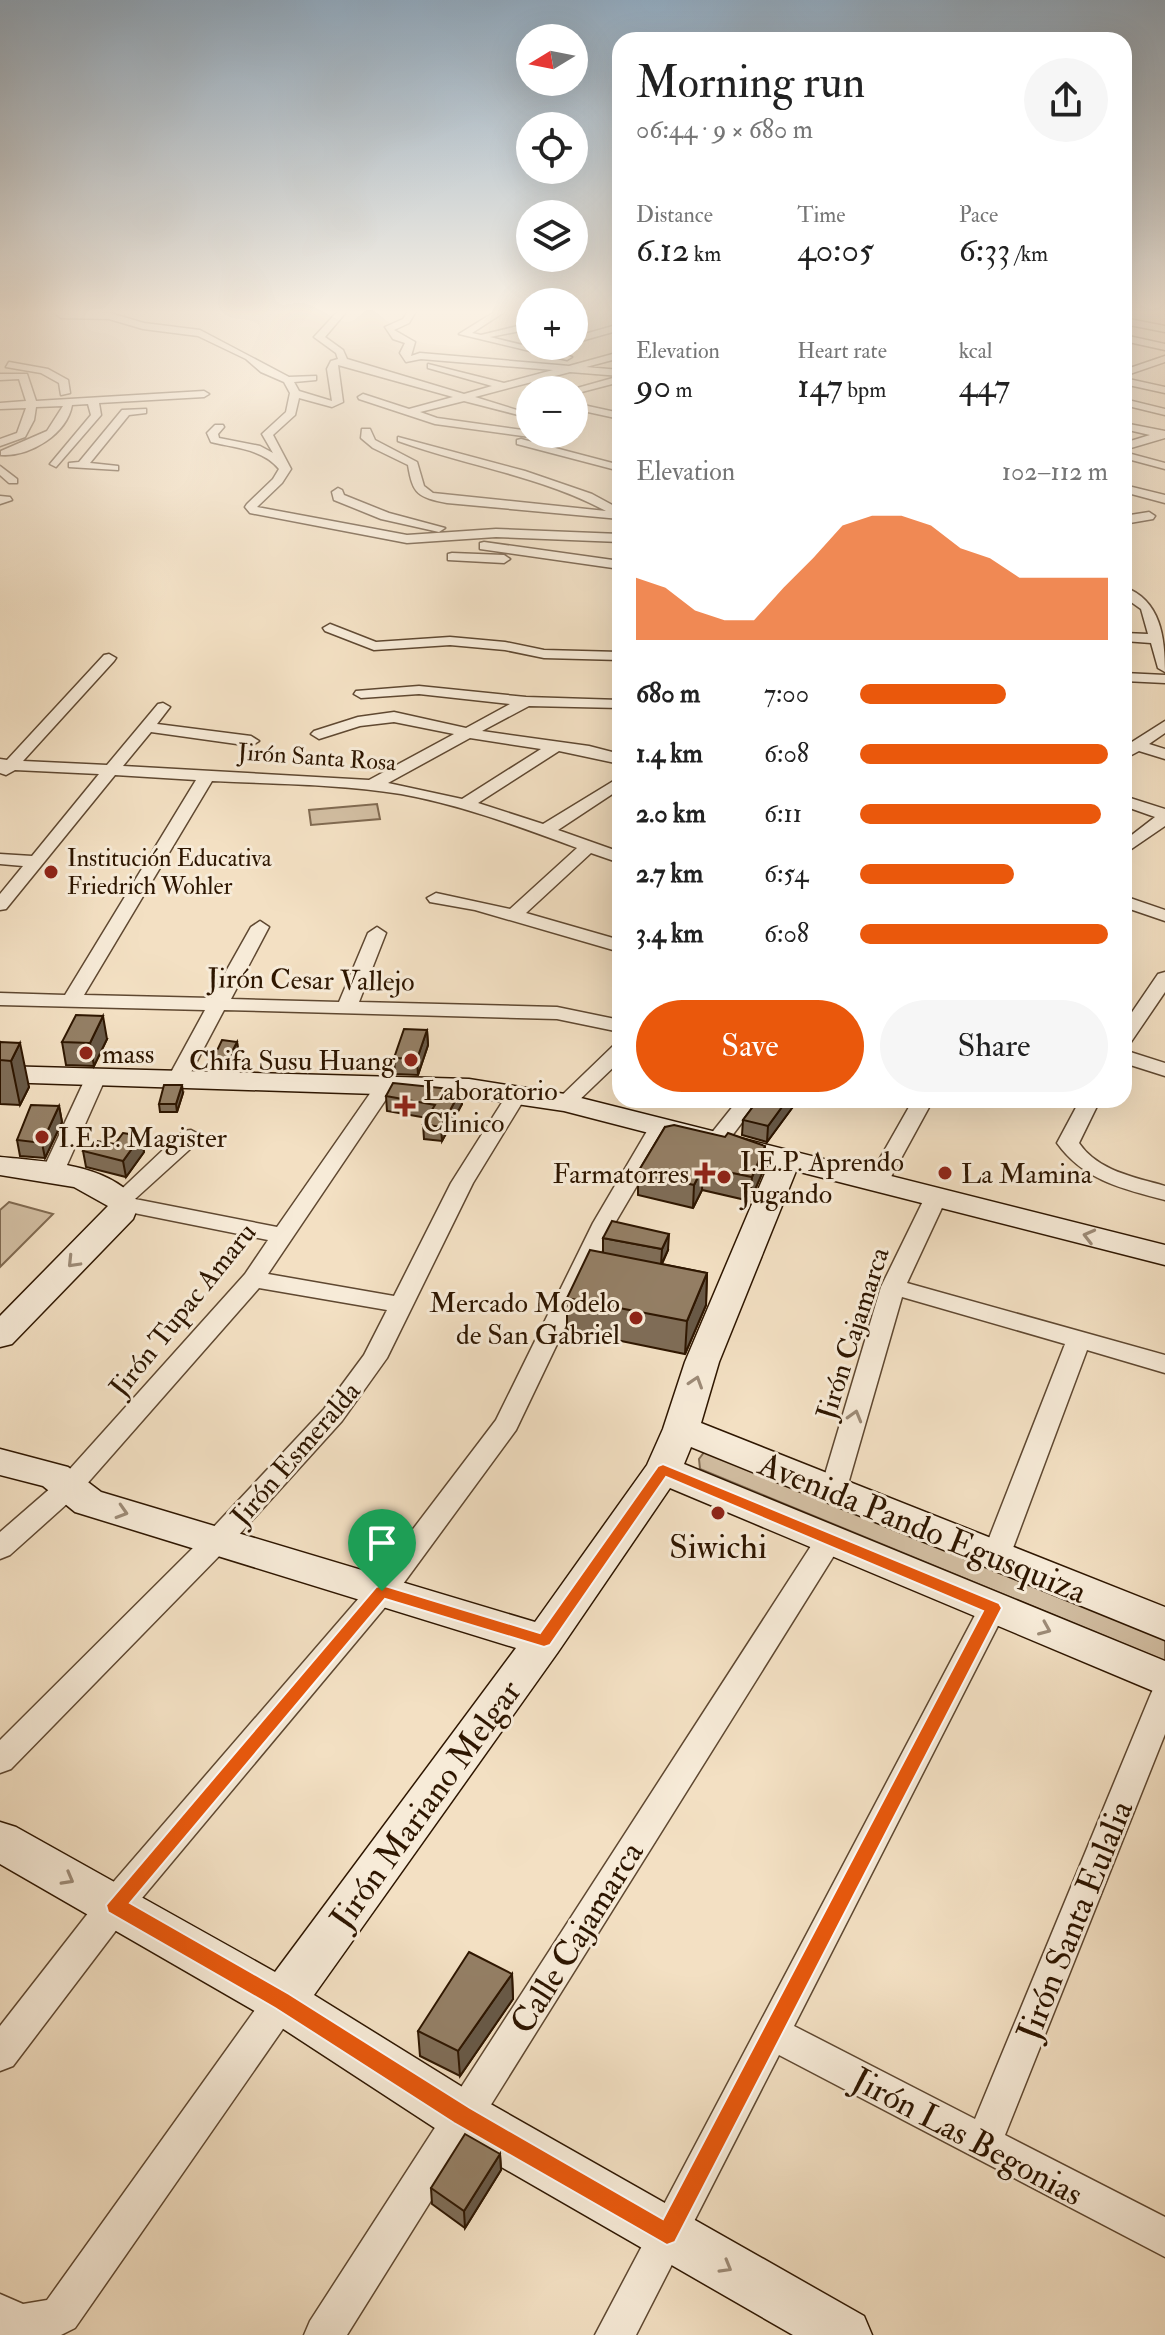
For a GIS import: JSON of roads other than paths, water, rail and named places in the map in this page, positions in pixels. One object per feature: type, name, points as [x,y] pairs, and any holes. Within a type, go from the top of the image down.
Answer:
[{"type":"street","points":[[0,443],[21,435],[29,420]]},
{"type":"street","points":[[0,455],[49,438],[63,420]]},
{"type":"street","points":[[92,420],[56,464],[114,468]]},
{"type":"street","points":[[82,465],[121,420]]},
{"type":"street","points":[[138,425],[139,420]]},
{"type":"street","points":[[278,460],[279,452],[267,434],[283,420]]},
{"type":"street","points":[[437,420],[516,435]]},
{"type":"street","points":[[219,427],[212,433],[215,440],[256,448],[278,460],[285,469],[253,504],[251,507],[254,510],[407,539],[496,533]]},
{"type":"street","points":[[1132,428],[1163,435]]},
{"type":"street","points":[[366,431],[366,438],[371,444],[410,460],[416,485],[423,494],[612,516]]},
{"type":"street","points":[[1132,445],[1163,435]]},
{"type":"street","points":[[402,439],[446,455],[521,473],[607,505],[612,510]]},
{"type":"street","points":[[560,448],[612,465]]},
{"type":"street","points":[[581,448],[612,454]]},
{"type":"street","points":[[1132,457],[1165,466]]},
{"type":"street","points":[[0,469],[13,481]]},
{"type":"street","points":[[1132,490],[1165,499]]},
{"type":"street","points":[[338,492],[338,497],[408,523],[496,533],[612,538]]},
{"type":"street","points":[[1132,519],[1149,516]]},
{"type":"street","points":[[419,547],[511,548],[612,563]]},
{"type":"street","points":[[452,557],[597,560]]},
{"type":"street","points":[[1132,597],[1147,607],[1165,668]]},
{"type":"street","points":[[1132,604],[1147,607]]},
{"type":"street","points":[[330,628],[374,646],[450,641],[505,646],[544,654],[612,656]]},
{"type":"street","points":[[1132,638],[1155,639]]},
{"type":"street","points":[[4,769],[109,658]]},
{"type":"street","points":[[1132,677],[1165,679]]},
{"type":"street","points":[[361,694],[419,690],[526,701],[612,704]]},
{"type":"street","points":[[372,785],[526,701]]},
{"type":"street","points":[[0,905],[163,707]]},
{"type":"street","points":[[319,734],[358,722],[394,717],[612,757]]},
{"type":"street","points":[[1132,749],[1165,726]]},
{"type":"street","points":[[148,727],[251,741]]},
{"type":"street","points":[[465,804],[557,746]]},
{"type":"street","points":[[1132,750],[1165,754]]},
{"type":"street","name":"Jirón Santa Rosa","points":[[4,769],[111,770],[412,790],[465,804],[612,855]]},
{"type":"street","points":[[71,1001],[120,923],[157,852],[207,776]]},
{"type":"street","points":[[544,831],[612,787]]},
{"type":"street","points":[[1132,804],[1165,816]]},
{"type":"street","points":[[1132,843],[1165,816]]},
{"type":"street","points":[[513,916],[588,847]]},
{"type":"street","points":[[0,859],[35,861]]},
{"type":"street","points":[[436,898],[612,944]]},
{"type":"street","points":[[1132,904],[1165,916]]},
{"type":"street","points":[[178,1078],[260,927]]},
{"type":"street","points":[[600,940],[612,930]]},
{"type":"street","points":[[346,1009],[377,933]]},
{"type":"street","points":[[1132,1026],[1165,978]]},
{"type":"street","name":"Jirón Cesar Vallejo","points":[[0,999],[557,1013],[612,1024]]},
{"type":"street","points":[[565,1103],[612,1058]]},
{"type":"street","points":[[1132,1059],[1165,1070]]},
{"type":"street","points":[[0,1074],[469,1088],[518,1093],[1163,1252]]},
{"type":"street","points":[[52,1174],[96,1077]]},
{"type":"street","name":"Jirón Tupac Amaru","points":[[0,1548],[69,1487],[253,1279],[385,1086]]},
{"type":"street","name":"Jirón Esmeralda","points":[[0,1760],[217,1541],[333,1415],[375,1358],[462,1183],[518,1093]]},
{"type":"street","points":[[717,1140],[743,1108]]},
{"type":"street","points":[[878,1181],[919,1108]]},
{"type":"street","points":[[1086,1108],[1068,1143],[1075,1156],[1088,1167],[1165,1193]]},
{"type":"street","points":[[0,2054],[115,1905],[382,1591],[507,1424],[604,1223],[661,1126]]},
{"type":"street","points":[[0,1336],[122,1212],[123,1202],[191,1136]]},
{"type":"street","name":"Jirón Mariano Melgar","points":[[0,2314],[20,2326],[43,2325],[61,2314],[282,2001],[544,1641],[663,1470],[681,1429],[702,1362],[786,1159]]},
{"type":"street","points":[[0,1166],[52,1174],[110,1191],[123,1202],[282,1235]]},
{"type":"street","name":"Jirón Cajamarca","points":[[833,1491],[893,1287],[936,1197]]},
{"type":"street","points":[[253,1279],[403,1305]]},
{"type":"street","points":[[893,1287],[1165,1364]]},
{"type":"street","points":[[996,1556],[1079,1340]]},
{"type":"street","name":"Avenida Pando Egusquiza","points":[[681,1429],[1165,1624]]},
{"type":"street","points":[[0,1462],[55,1476],[88,1502],[544,1641]]},
{"type":"street","name":"Avenida Pando Egusquiza","points":[[663,1470],[1165,1679]]},
{"type":"street","name":"Calle Cajamarca","points":[[324,2335],[830,1539]]},
{"type":"street","points":[[615,2335],[993,1608]]},
{"type":"street","name":"Jirón Santa Eulalia","points":[[983,2144],[1165,1696]]},
{"type":"street","points":[[0,1841],[282,2001],[462,2116],[845,2335]]},
{"type":"street","name":"Jirón Las Begonias","points":[[772,2033],[1165,2238]]},
{"type":"place","name":"Institución Educativa Friedrich Wohler","points":[[51,872]]},
{"type":"place","name":"mass","points":[[86,1053]]},
{"type":"place","name":"Chifa Susu Huang","points":[[411,1060]]},
{"type":"place","name":"Laboratorio Clinico","points":[[405,1106]]},
{"type":"place","name":"I.E.P. Magister","points":[[42,1137]]},
{"type":"place","name":"Farmatorres","points":[[705,1173]]},
{"type":"place","name":"La Mamina","points":[[945,1173]]},
{"type":"place","name":"I.E.P. Aprendo Jugando","points":[[724,1177]]},
{"type":"place","name":"Mercado Modelo de San Gabriel","points":[[636,1318]]},
{"type":"place","name":"Siwichi","points":[[718,1513]]}]
